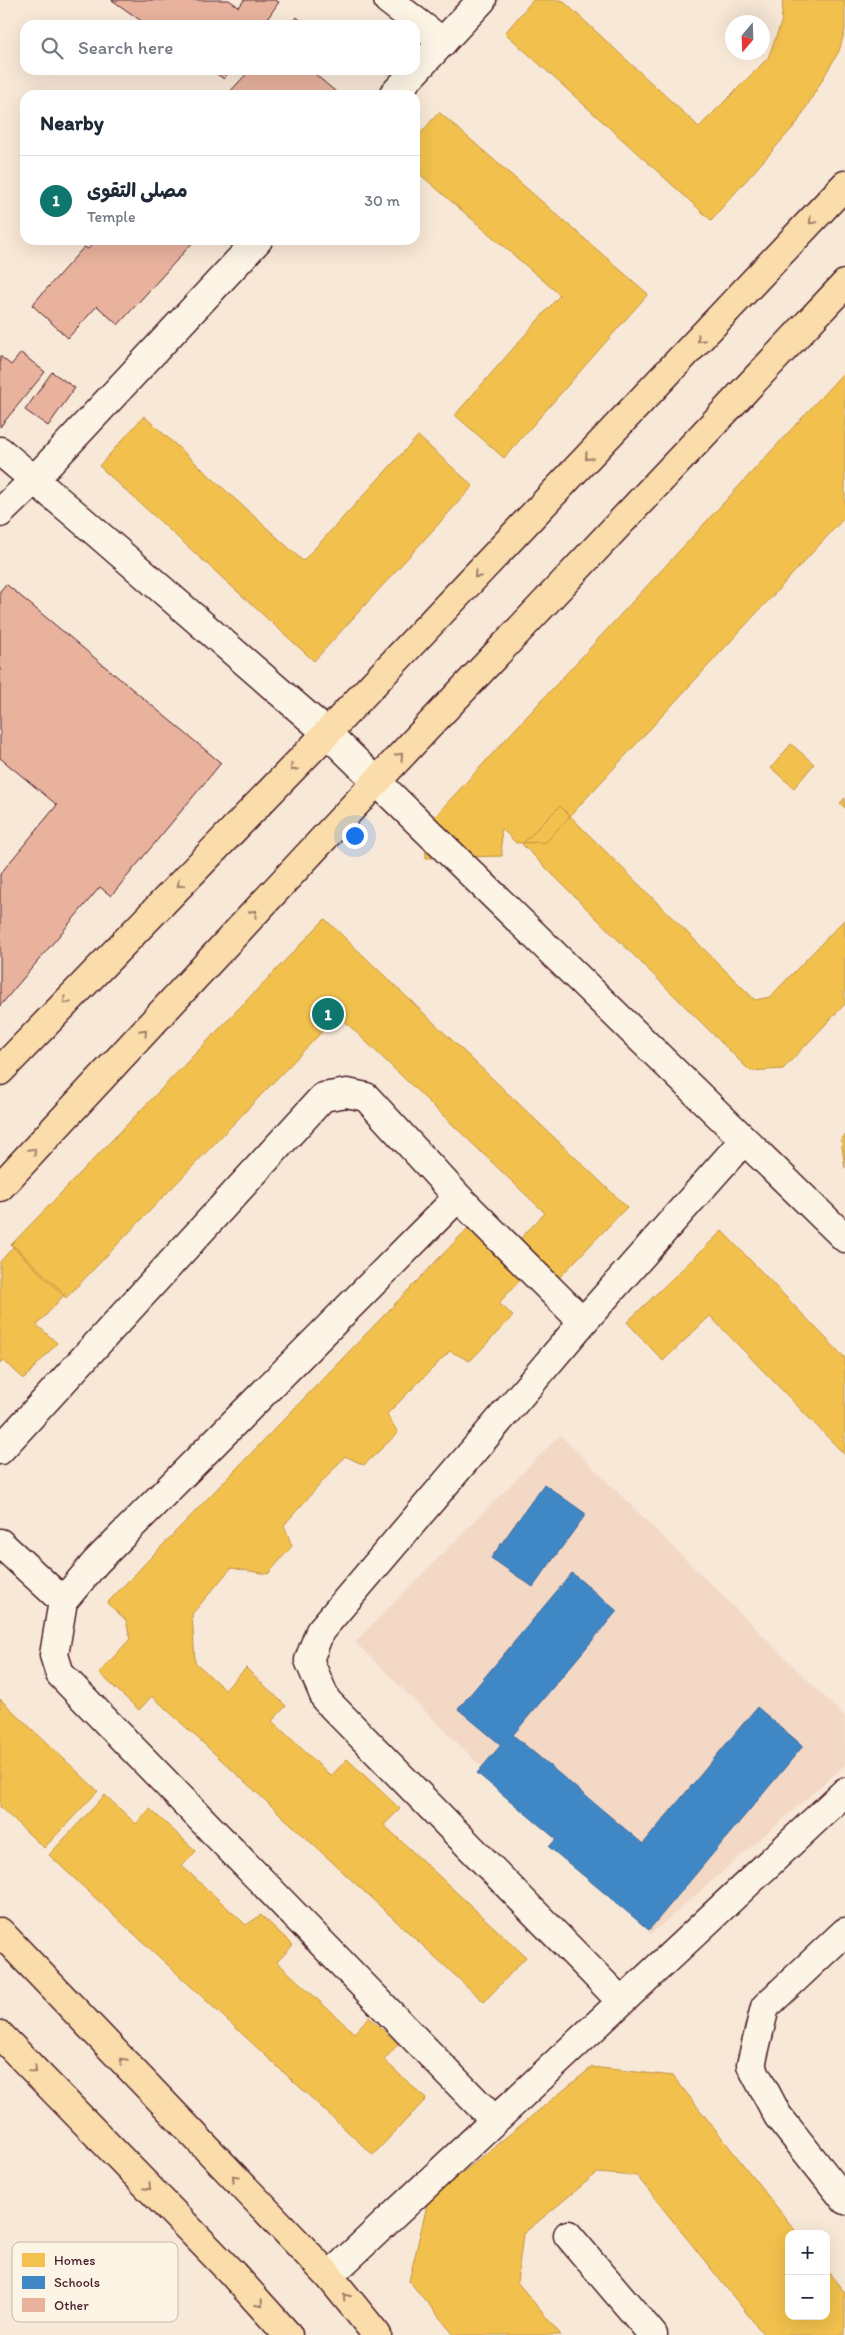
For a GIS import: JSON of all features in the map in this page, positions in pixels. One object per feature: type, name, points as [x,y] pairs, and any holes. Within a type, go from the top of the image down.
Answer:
[{"type":"main road","points":[[0,1071],[328,733],[845,185]]},
{"type":"main road","points":[[0,1187],[377,781],[845,284]]},
{"type":"main road","points":[[0,1932],[329,2276],[376,2335]]},
{"type":"main road","points":[[0,2036],[233,2274],[288,2335]]},
{"type":"street","points":[[388,0],[414,20]]},
{"type":"street","points":[[420,66],[482,0]]},
{"type":"street","points":[[420,25],[442,42]]},
{"type":"street","points":[[398,90],[411,75]]},
{"type":"street","points":[[0,513],[34,480],[253,245]]},
{"type":"street","points":[[0,451],[328,733],[845,1238]]},
{"type":"street","points":[[0,1450],[323,1097],[347,1093],[366,1097],[458,1197],[582,1322]]},
{"type":"street","points":[[621,2001],[326,1700],[309,1660],[320,1630],[582,1322],[744,1140]]},
{"type":"street","points":[[458,1197],[96,1562],[64,1601],[54,1655],[60,1674],[494,2120]]},
{"type":"street","points":[[0,1543],[64,1601]]},
{"type":"street","points":[[329,2276],[845,1792]]},
{"type":"street","points":[[845,1932],[765,2007],[751,2065],[778,2116],[845,2200]]},
{"type":"street","points":[[568,2235],[653,2335]]},
{"type":"shaded area","points":[[560,1435],[845,1717],[845,1765],[651,1934],[355,1642]]},
{"type":"building: Homes","points":[[533,0],[562,0],[699,127],[766,60],[770,60],[770,53],[781,23],[783,0],[845,0],[845,30],[839,51],[797,123],[711,220],[505,33]]},
{"type":"building: Homes","points":[[439,112],[648,294],[504,458],[455,415],[560,295],[420,174],[420,134]]},
{"type":"building: Homes","points":[[845,371],[845,517],[546,842],[516,843],[501,828],[502,856],[426,858],[425,827]]},
{"type":"building: Homes","points":[[144,416],[303,561],[418,436],[473,486],[314,661],[99,466]]},
{"type":"building: Homes","points":[[791,744],[814,764],[794,788],[771,768]]},
{"type":"building: Homes","points":[[845,798],[845,808],[840,803]]},
{"type":"building: Homes","points":[[560,806],[755,1000],[770,997],[845,919],[845,1004],[783,1069],[750,1071],[522,844]]},
{"type":"building: Homes","points":[[325,919],[627,1207],[554,1283],[514,1245],[545,1213],[338,1015],[66,1298],[11,1245]]},
{"type":"building: Homes","points":[[845,1135],[845,1168],[841,1140]]},
{"type":"building: Homes","points":[[470,1226],[523,1277],[499,1303],[513,1316],[470,1361],[450,1351],[387,1414],[398,1433],[364,1465],[345,1456],[284,1525],[292,1546],[268,1574],[231,1568],[192,1614],[195,1662],[225,1690],[246,1668],[286,1706],[272,1721],[331,1776],[347,1759],[400,1809],[384,1825],[526,1957],[484,2002],[152,1696],[139,1710],[99,1673],[130,1639],[126,1620],[107,1603]]},
{"type":"building: Homes","points":[[722,1231],[845,1358],[845,1455],[710,1316],[663,1361],[627,1322]]},
{"type":"building: Homes","points":[[14,1246],[65,1294],[37,1325],[57,1343],[24,1379],[3,1360],[0,1363],[0,1262]]},
{"type":"building: Homes","points":[[0,1699],[98,1791],[44,1848],[0,1807]]},
{"type":"building: Homes","points":[[105,1795],[136,1824],[150,1809],[196,1851],[182,1866],[246,1925],[261,1915],[293,1945],[277,1962],[354,2033],[369,2017],[398,2044],[384,2060],[426,2099],[373,2155],[49,1855]]},
{"type":"building: Homes","points":[[592,2067],[673,2076],[795,2230],[785,2230],[785,2320],[830,2320],[830,2274],[845,2293],[845,2335],[764,2335],[637,2176],[597,2173],[523,2234],[517,2282],[561,2335],[454,2335],[409,2281],[428,2201]]},
{"type":"building: Schools","points":[[544,1484],[586,1514],[533,1587],[491,1558]]},
{"type":"building: Schools","points":[[572,1573],[617,1611],[513,1735],[643,1844],[757,1707],[803,1746],[649,1930],[549,1847],[556,1839],[477,1773],[501,1745],[458,1709]]},
{"type":"building: Other","points":[[112,0],[229,0],[239,7],[244,0],[275,0],[279,2],[266,20],[140,20]]},
{"type":"building: Other","points":[[218,75],[227,75],[224,79]]},
{"type":"building: Other","points":[[245,75],[316,75],[334,90],[232,90]]},
{"type":"building: Other","points":[[92,245],[190,245],[118,325],[97,306],[68,338],[32,305],[84,247],[88,249]]},
{"type":"building: Other","points":[[21,353],[45,372],[0,427],[0,356],[11,365]]},
{"type":"building: Other","points":[[52,372],[75,388],[48,426],[25,410]]},
{"type":"building: Other","points":[[6,584],[221,763],[111,896],[100,887],[0,1006],[0,874],[57,805],[0,758],[0,591]]},
{"type":"place","name":"مصلى التقوى","points":[[328,1014]]}]
